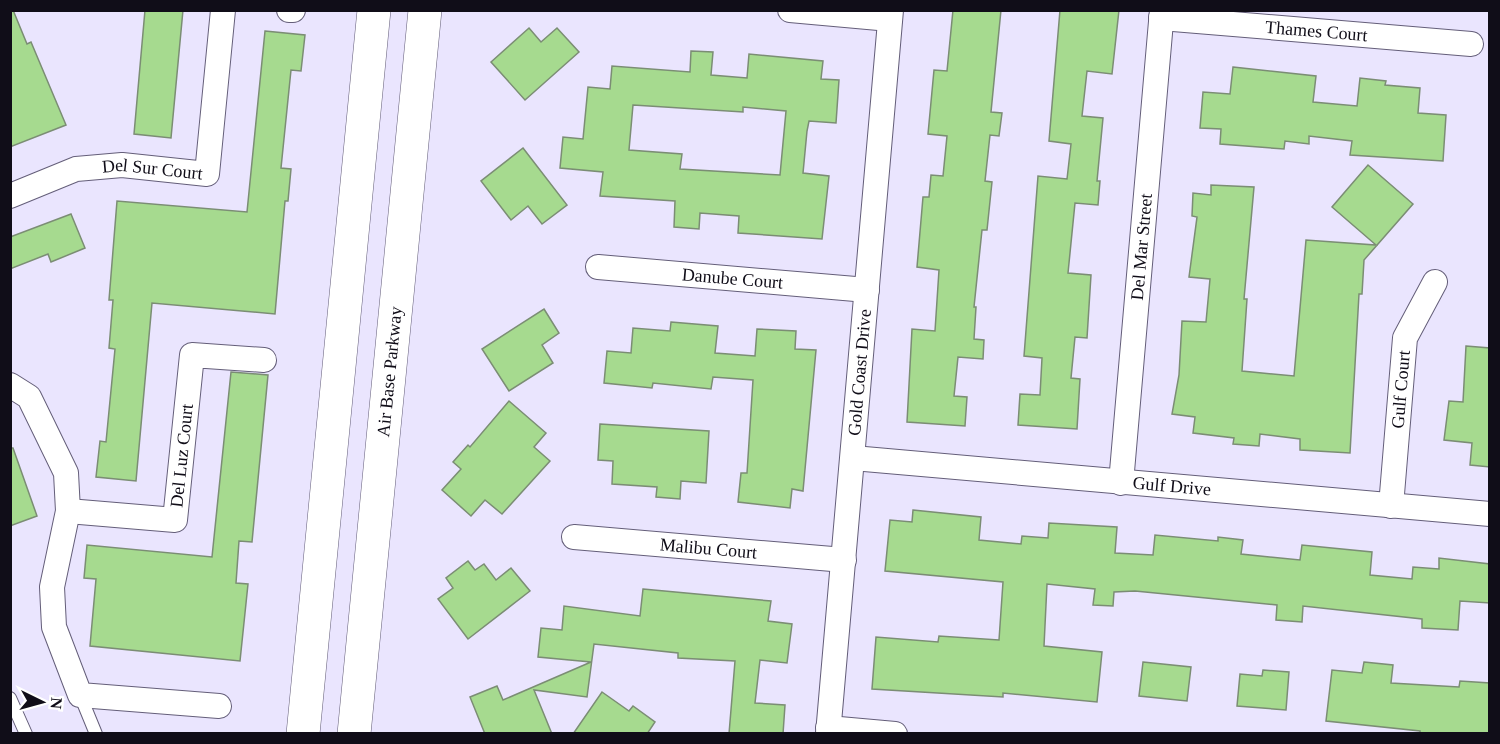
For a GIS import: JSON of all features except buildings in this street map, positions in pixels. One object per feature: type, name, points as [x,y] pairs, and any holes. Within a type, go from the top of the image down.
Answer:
[{"type":"main road","points":[[303,734],[374,10]]},
{"type":"main road","name":"Air Base Parkway","points":[[354,734],[426,10]]},
{"type":"street","name":"Del Sur Court","points":[[10,196],[76,169],[122,165],[207,174],[224,10]]},
{"type":"street","points":[[790,10],[891,15]]},
{"type":"street","name":"Thames Court","points":[[1162,14],[1472,44]]},
{"type":"street","name":"Del Mar Street","points":[[1121,483],[1162,14]]},
{"type":"street","name":"Gold Coast Drive","points":[[828,731],[891,15]]},
{"type":"street","name":"Danube Court","points":[[598,267],[867,290]]},
{"type":"street","name":"Gulf Court","points":[[1391,506],[1405,338],[1435,282]]},
{"type":"street","name":"Del Luz Court","points":[[68,511],[175,520],[192,355],[264,360]]},
{"type":"street","points":[[10,385],[29,397],[66,473],[68,511],[52,587],[54,627],[80,695],[219,706]]},
{"type":"street","name":"Gulf Drive","points":[[853,458],[1490,514]]},
{"type":"street","name":"Malibu Court","points":[[574,537],[843,560]]},
{"type":"street","points":[[828,731],[895,734]]},
{"type":"lane","points":[[80,695],[96,734]]},
{"type":"lane","points":[[10,698],[26,734]]}]
